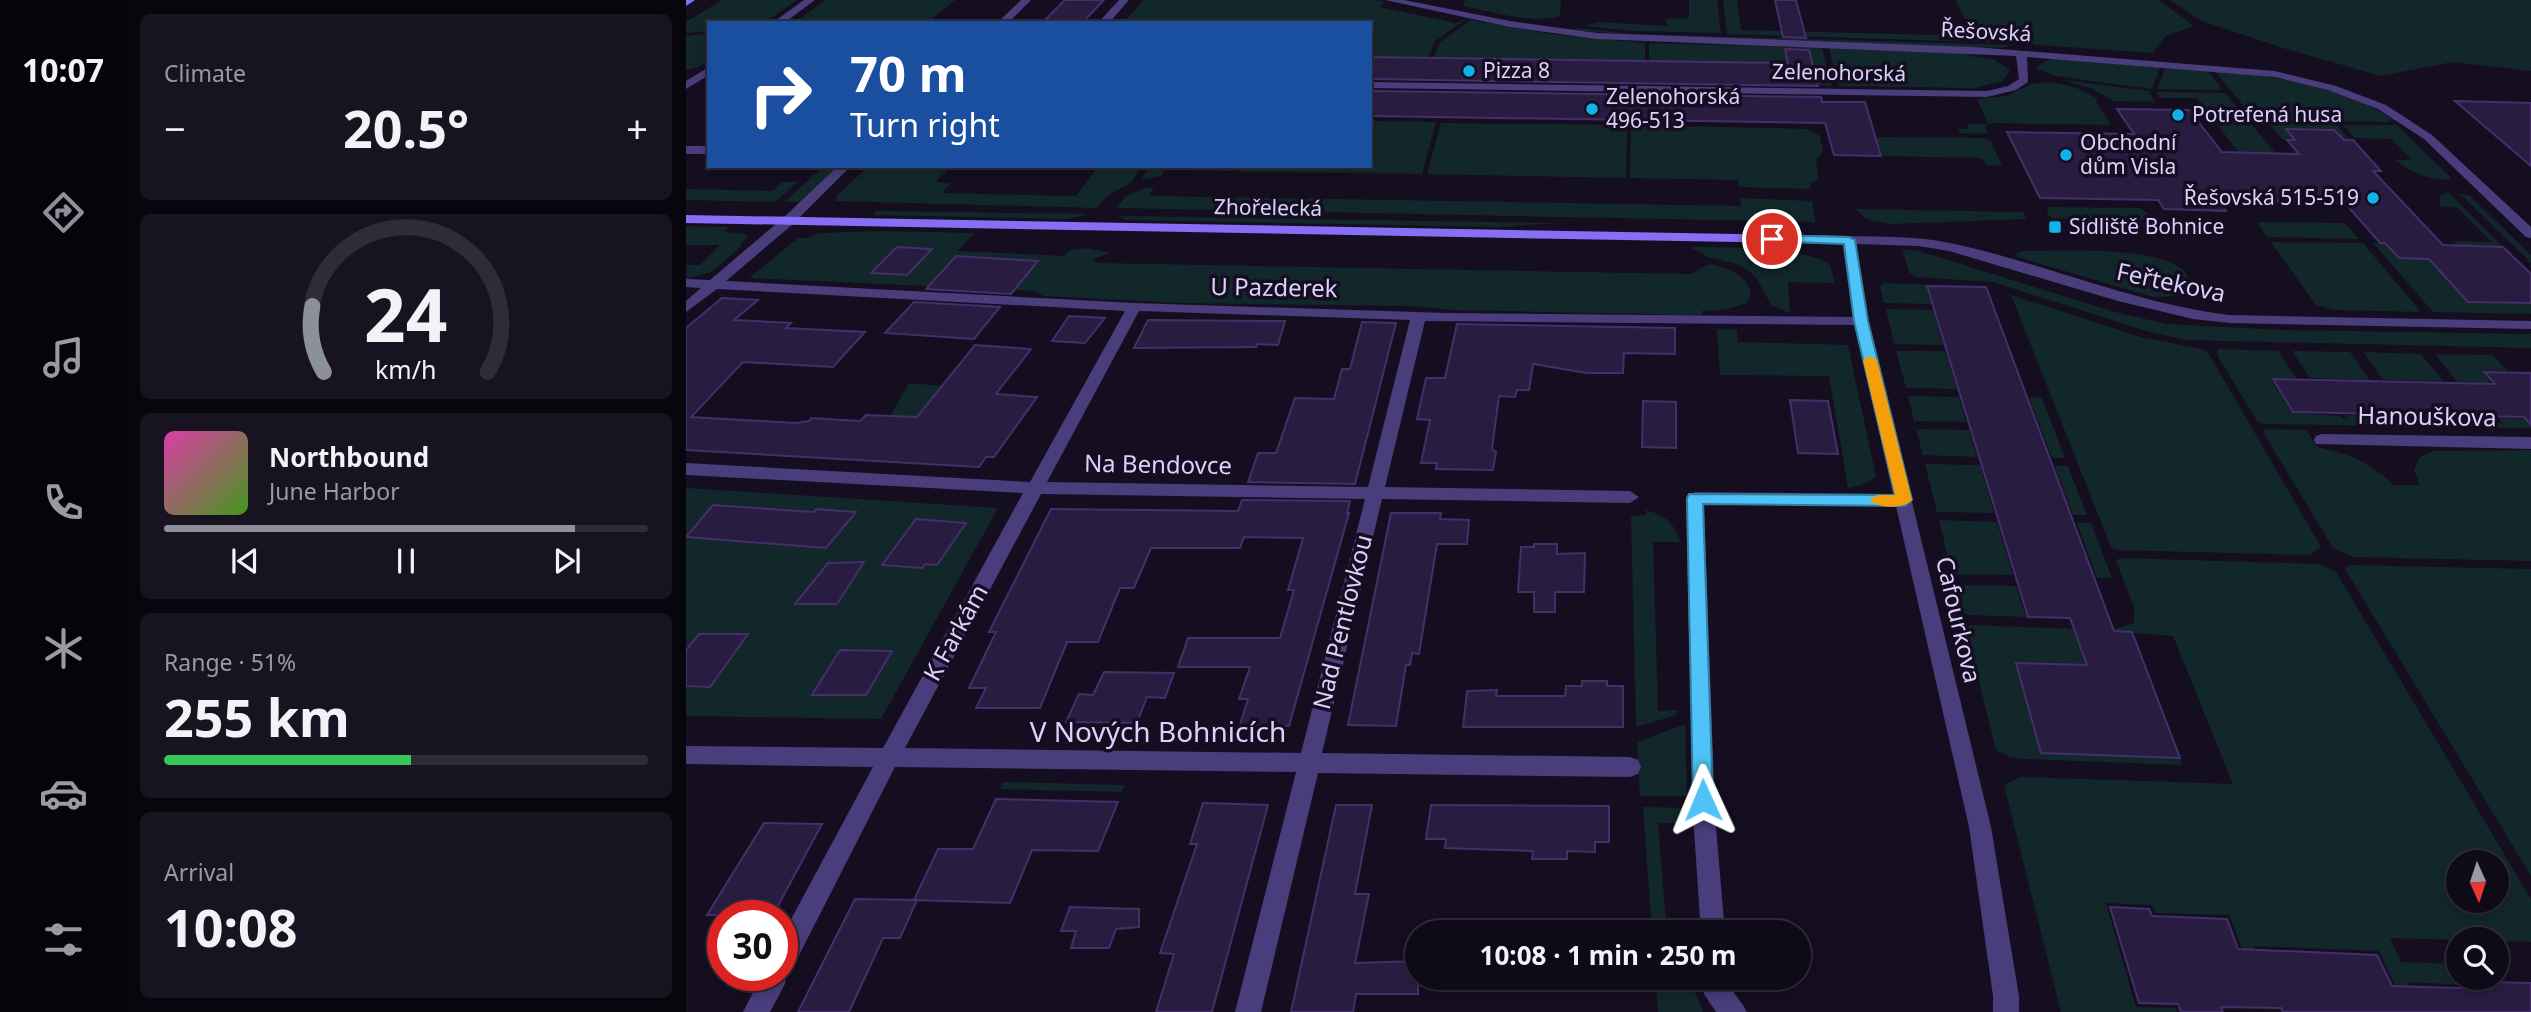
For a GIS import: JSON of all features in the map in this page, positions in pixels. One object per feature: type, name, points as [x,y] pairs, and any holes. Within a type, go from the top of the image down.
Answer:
[{"type":"street","points":[[780,21],[810,0]]},
{"type":"street","points":[[1004,21],[1026,0]]},
{"type":"street","points":[[1105,21],[1124,0]]},
{"type":"street","name":"Řešovská","points":[[1390,0],[1510,24],[1597,36],[2021,53],[2275,74],[2332,88],[2382,107],[2428,137],[2531,234]]},
{"type":"street","name":"Zelenohorská","points":[[1372,85],[1987,94],[2012,88],[2024,79],[2021,53]]},
{"type":"street","points":[[686,86],[707,71]]},
{"type":"street","points":[[686,150],[707,150]]},
{"type":"street","points":[[686,308],[788,221],[843,168]]},
{"type":"street","name":"Zhořelecká","points":[[686,219],[1849,240]]},
{"type":"street","name":"Cafourkova","points":[[1849,240],[1861,321],[1980,827],[2006,996],[2006,1012]]},
{"type":"street","name":"Feřtekova","points":[[1849,240],[1918,242],[1958,249],[2152,307],[2201,316],[2531,325]]},
{"type":"street","name":"U Pazderek","points":[[686,283],[1134,307],[1522,319],[1861,321]]},
{"type":"street","name":"K Farkám","points":[[798,932],[1134,307]]},
{"type":"street","name":"Nad Pentlovkou","points":[[1248,1012],[1307,762],[1419,314]]},
{"type":"street","name":"Hanouškova","points":[[2322,440],[2531,443]]},
{"type":"street","name":"Na Bendovce","points":[[686,468],[1036,488],[1630,497]]},
{"type":"street","points":[[1712,920],[1703,800],[1695,498],[1905,500]]},
{"type":"street","name":"V Nových Bohnicích","points":[[686,755],[1630,767]]},
{"type":"street","points":[[1717,990],[1717,994],[1734,1012]]},
{"type":"street","points":[[756,1012],[767,991]]},
{"type":"green space","points":[[722,0],[797,0],[767,21],[707,21],[707,31],[686,33],[686,22]]},
{"type":"green space","points":[[826,0],[955,0],[932,19],[924,21],[799,19]]},
{"type":"green space","points":[[1144,0],[1374,0],[1385,2],[1379,7],[1456,23],[1466,19],[1435,41],[1419,79],[1422,57],[1372,57],[1372,21],[1125,21]]},
{"type":"green space","points":[[1465,0],[1561,0],[1560,16],[1536,19],[1511,16],[1463,6]]},
{"type":"green space","points":[[1689,0],[1717,0],[1721,33],[1636,31],[1584,26],[1599,22],[1667,26],[1666,19],[1689,18]]},
{"type":"green space","points":[[1723,0],[1737,0],[1741,30],[1973,36],[1970,29],[1993,32],[2012,43],[1727,34]]},
{"type":"green space","points":[[1956,0],[2159,0],[2194,26],[2166,36],[2152,53],[2026,44],[2002,31],[1968,26]]},
{"type":"green space","points":[[2170,0],[2531,0],[2531,71],[2453,62],[2381,76],[2201,21]]},
{"type":"green space","points":[[1471,20],[1550,34],[1645,43],[1645,63],[1615,77],[1616,60],[1455,58],[1450,75],[1424,80],[1440,42]]},
{"type":"green space","points":[[1576,28],[1633,34],[2012,45],[2000,48],[1661,37],[1573,30]]},
{"type":"green space","points":[[707,33],[707,61],[699,67],[686,70],[686,36]]},
{"type":"green space","points":[[1649,43],[1822,48],[1832,86],[1809,85],[1812,63],[1649,61]]},
{"type":"green space","points":[[1829,48],[1968,53],[1969,56],[1993,59],[2009,69],[2009,73],[2001,82],[1973,88],[1839,86]]},
{"type":"green space","points":[[2062,58],[2161,65],[2152,89],[2056,76],[2035,68],[2048,60]]},
{"type":"green space","points":[[2166,66],[2206,69],[2223,90],[2157,89]]},
{"type":"green space","points":[[2213,69],[2306,84],[2351,98],[2394,120],[2255,120]]},
{"type":"green space","points":[[2063,80],[2149,91],[2155,102],[2113,101],[2093,89]]},
{"type":"green space","points":[[2047,82],[2074,87],[2098,100],[2096,102],[2111,125],[1992,123],[1985,126],[1988,133],[1960,133],[1958,129],[1969,129],[1967,124],[1988,124],[1977,99],[2006,96],[2032,84]]},
{"type":"green space","points":[[2157,92],[2225,93],[2317,202],[2299,202],[2259,153],[2239,153],[2197,98],[2159,98]]},
{"type":"green space","points":[[1372,121],[1436,122],[1422,174],[1240,172],[1242,168],[1372,168]]},
{"type":"green space","points":[[1441,123],[1627,125],[1626,178],[1427,174]]},
{"type":"green space","points":[[2268,123],[2336,124],[2350,140],[2344,140],[2334,130],[2287,129],[2295,140],[2282,139]]},
{"type":"green space","points":[[1631,125],[1808,129],[1820,136],[1823,152],[1816,160],[1818,179],[1810,184],[1810,189],[1739,187],[1738,180],[1630,178]]},
{"type":"green space","points":[[2343,125],[2397,125],[2452,179],[2437,179],[2414,172],[2395,160],[2412,160],[2391,139],[2355,138]]},
{"type":"green space","points":[[1875,137],[1986,138],[1991,141],[2002,166],[1986,165],[1982,158],[1881,156]]},
{"type":"green space","points":[[822,168],[836,168],[800,202],[784,202]]},
{"type":"green space","points":[[866,168],[949,168],[936,182],[951,183],[942,193],[1076,196],[1097,168],[1141,168],[1132,182],[1107,196],[1097,208],[835,201]]},
{"type":"green space","points":[[1149,168],[1237,168],[1235,171],[1165,170],[1161,176],[1141,180]]},
{"type":"green space","points":[[783,182],[798,182],[775,202],[686,200],[686,189],[773,191]]},
{"type":"green space","points":[[1146,188],[1154,188],[1149,196],[1741,206],[1740,198],[1812,201],[1815,222],[1116,208],[1126,196]]},
{"type":"green space","points":[[2448,192],[2503,247],[2465,246],[2468,302],[2531,303],[2531,314],[2433,312],[2373,243],[2385,243],[2399,258],[2455,259],[2458,246],[2453,241],[2492,242],[2458,208],[2440,206],[2440,196]]},
{"type":"green space","points":[[2459,193],[2470,196],[2531,255],[2531,263]]},
{"type":"green space","points":[[2047,207],[2141,208],[2151,217],[2149,220],[2053,218],[2048,215]]},
{"type":"green space","points":[[1856,209],[2023,212],[2026,219],[1892,224],[1866,219]]},
{"type":"green space","points":[[876,211],[1089,214],[1068,219],[873,215]]},
{"type":"green space","points":[[1118,216],[1560,223],[1497,227],[1126,220]]},
{"type":"green space","points":[[2257,222],[2345,223],[2359,239],[2267,237]]},
{"type":"green space","points":[[686,226],[729,227],[724,232],[746,234],[748,237],[740,244],[742,246],[711,272],[686,279],[686,265],[700,265],[720,245],[686,245]]},
{"type":"green space","points":[[819,233],[974,233],[958,251],[1064,256],[1069,251],[1086,248],[1110,253],[1093,259],[1097,263],[1691,274],[1708,264],[1722,267],[1740,277],[1749,287],[1751,294],[1747,303],[1724,310],[1702,311],[1701,315],[1453,310],[1414,306],[1181,303],[1044,296],[1032,291],[749,278],[798,238]]},
{"type":"green space","points":[[2271,242],[2363,243],[2421,312],[2335,310],[2316,305]]},
{"type":"green space","points":[[1690,247],[1764,249],[1804,255],[1830,265],[1835,283],[1788,282],[1790,313],[1771,305],[1757,279],[1749,271],[1737,264],[1708,257]]},
{"type":"green space","points":[[1902,249],[1922,252],[2115,312],[2167,324],[2282,330],[2531,334],[2531,348],[2185,340],[2146,331],[1993,282],[1915,277],[1909,272]]},
{"type":"green space","points":[[2023,251],[2091,251],[2150,256],[2172,263],[2187,274],[2189,290],[2178,296],[2153,297],[2018,257],[2016,254]]},
{"type":"green space","points":[[1884,283],[1988,287],[1926,286],[1931,304],[1884,303],[1880,287]]},
{"type":"green space","points":[[2011,295],[2144,338],[2202,349],[2209,354],[2321,547],[2309,555],[2115,550],[2111,547]]},
{"type":"green space","points":[[1886,309],[1933,310],[1943,345],[1894,344]]},
{"type":"green space","points":[[1717,329],[1737,330],[1738,342],[1848,345],[1876,477],[1864,484],[1848,488],[1829,376],[1720,375]]},
{"type":"green space","points":[[2218,349],[2278,351],[2296,378],[2270,378],[2292,413],[2340,416],[2343,419],[2348,419],[2345,415],[2395,416],[2424,421],[2423,418],[2472,418],[2502,423],[2499,418],[2526,419],[2531,406],[2531,428],[2262,424],[2257,421],[2217,355]]},
{"type":"green space","points":[[1896,351],[1945,351],[1957,389],[1906,388]]},
{"type":"green space","points":[[2292,351],[2350,352],[2370,380],[2310,378]]},
{"type":"green space","points":[[2363,352],[2421,354],[2443,381],[2383,380]]},
{"type":"green space","points":[[2435,354],[2493,355],[2507,371],[2481,370],[2491,383],[2457,382]]},
{"type":"green space","points":[[909,383],[943,386],[918,417],[890,416]]},
{"type":"green space","points":[[1908,396],[1959,397],[1966,422],[1914,421]]},
{"type":"green space","points":[[2029,397],[2042,398],[2065,458],[2052,458]]},
{"type":"green space","points":[[1916,429],[1969,430],[1977,457],[1923,455]]},
{"type":"green space","points":[[2266,429],[2306,430],[2317,447],[2359,460],[2394,485],[2420,485],[2414,470],[2419,458],[2433,451],[2531,450],[2531,561],[2354,557],[2333,548],[2263,432]]},
{"type":"green space","points":[[1925,464],[1980,465],[1994,513],[1937,512]]},
{"type":"green space","points":[[2055,466],[2068,466],[2087,515],[2073,515]]},
{"type":"green space","points":[[686,488],[998,508],[881,719],[686,716]]},
{"type":"green space","points":[[1646,510],[1668,521],[1681,542],[1653,542],[1658,711],[1679,710],[1673,716],[1636,727],[1631,516],[1646,515]]},
{"type":"green space","points":[[1939,520],[1997,522],[2013,575],[1952,574]]},
{"type":"green space","points":[[2077,523],[2091,523],[2112,578],[2097,578]]},
{"type":"green space","points":[[2120,558],[2320,564],[2336,572],[2502,850],[2446,850],[2446,914],[2510,914],[2510,864],[2531,899],[2531,942],[2509,941],[2509,927],[2446,927],[2446,940],[2390,938],[2401,962],[2446,964],[2446,984],[2407,982],[2409,991],[2397,990],[2379,951],[2254,946],[2256,953],[2244,953],[2229,915],[2155,913],[2152,905],[2106,903],[2136,1007],[2176,1008],[2177,1012],[2061,1012],[2004,785],[2021,777],[2233,784],[2173,636],[2109,631],[2134,623],[2134,607],[2116,561]]},
{"type":"green space","points":[[2349,565],[2531,569],[2531,876],[2345,569]]},
{"type":"green space","points":[[1955,585],[2016,586],[2026,617],[1968,615],[1961,611]]},
{"type":"green space","points":[[1971,625],[2074,629],[2087,665],[2016,663],[2041,753],[2180,758],[2182,765],[2025,759],[2010,757],[1996,750],[1966,629]]},
{"type":"green space","points":[[1685,724],[1687,796],[1640,796],[1637,742]]},
{"type":"green space","points":[[1003,782],[1125,785],[1122,792],[999,789]]},
{"type":"green space","points":[[1643,807],[1689,808],[1688,823],[1658,823],[1666,920],[1651,920]]},
{"type":"green space","points":[[1656,990],[1694,990],[1703,1012],[1658,1012]]},
{"type":"building","points":[[1065,0],[1104,0],[1084,21],[1044,21]]},
{"type":"building","points":[[1775,0],[1796,0],[1806,38],[1783,37]]},
{"type":"building","points":[[1785,49],[1809,50],[1818,86],[1372,79],[1372,57],[1788,63]]},
{"type":"building","name":"Zelenohorská 496-513","points":[[1372,91],[1821,97],[1822,102],[1865,102],[1881,156],[1834,155],[1825,123],[1372,116]]},
{"type":"building","points":[[2455,101],[2531,103],[2531,166],[2510,148]]},
{"type":"building","points":[[2117,109],[2189,110],[2222,152],[2299,154],[2287,140],[2295,140],[2286,129],[2334,130],[2344,140],[2353,140],[2381,171],[2373,171],[2443,245],[2503,247],[2531,274],[2531,303],[2468,302],[2429,259],[2399,258],[2385,243],[2380,243],[2345,203],[2219,200],[2226,211],[2164,209],[2158,200],[2040,198],[2007,132],[2134,134]]},
{"type":"building","points":[[897,247],[932,249],[907,275],[871,273]]},
{"type":"building","points":[[956,256],[1038,261],[1011,294],[926,289]]},
{"type":"building","points":[[1927,286],[1986,287],[2114,631],[2132,632],[2180,758],[2041,753],[2016,663],[2087,665],[2070,618],[2028,617]]},
{"type":"building","points":[[722,298],[758,300],[734,320],[791,323],[786,328],[865,332],[833,367],[743,362],[691,417],[796,423],[809,421],[811,418],[860,421],[866,415],[917,417],[975,345],[1031,349],[996,394],[1037,397],[994,457],[986,457],[979,467],[686,450],[686,328]]},
{"type":"building","points":[[914,302],[1000,307],[974,339],[885,333]]},
{"type":"building","points":[[1069,316],[1105,318],[1085,343],[1052,341]]},
{"type":"building","points":[[1148,320],[1285,321],[1278,345],[1134,348]]},
{"type":"building","points":[[1362,322],[1396,323],[1355,484],[1248,482],[1258,453],[1276,453],[1295,398],[1334,399],[1342,369],[1350,369]]},
{"type":"building","points":[[1457,324],[1675,328],[1675,354],[1624,353],[1623,373],[1587,373],[1533,364],[1529,390],[1517,390],[1515,397],[1499,396],[1492,449],[1496,452],[1493,470],[1436,469],[1437,463],[1421,463],[1430,420],[1417,419],[1426,378],[1445,378]]},
{"type":"building","points":[[2484,372],[2531,373],[2531,425],[2524,417],[2293,412],[2273,379],[2495,384]]},
{"type":"building","points":[[1790,400],[1828,401],[1838,454],[1798,453]]},
{"type":"building","points":[[1643,401],[1676,402],[1676,448],[1642,447]]},
{"type":"building","points":[[1242,500],[1350,501],[1349,513],[1289,726],[1240,725],[1248,699],[1239,699],[1250,667],[1178,667],[1188,638],[1280,638],[1294,590],[1288,590],[1303,538],[1244,537],[1240,548],[1151,548],[1134,588],[1120,588],[1098,642],[1067,642],[1040,708],[976,708],[986,688],[969,688],[996,632],[989,632],[1051,509],[1238,511]]},
{"type":"building","points":[[713,505],[856,512],[826,548],[686,537]]},
{"type":"building","points":[[1391,513],[1441,513],[1440,519],[1469,520],[1467,544],[1437,544],[1419,654],[1412,653],[1410,665],[1406,665],[1396,726],[1348,725]]},
{"type":"building","points":[[916,519],[966,523],[937,565],[925,564],[922,568],[882,565]]},
{"type":"building","points":[[1534,544],[1557,544],[1557,554],[1585,553],[1584,592],[1555,592],[1555,612],[1534,612],[1534,592],[1518,592],[1521,547],[1534,547]]},
{"type":"building","points":[[864,562],[837,604],[795,604],[828,563]]},
{"type":"building","points":[[699,634],[748,634],[710,687],[686,686],[686,650]]},
{"type":"building","points":[[840,650],[892,651],[866,695],[812,695]]},
{"type":"building","points":[[1104,672],[1174,673],[1165,698],[1147,697],[1137,723],[1066,722],[1079,694],[1093,695]]},
{"type":"building","points":[[1582,681],[1607,681],[1607,686],[1623,686],[1623,727],[1463,727],[1467,691],[1497,690],[1496,696],[1565,696],[1566,686],[1582,686]]},
{"type":"building","points":[[996,799],[1118,802],[1098,851],[1032,850],[1010,903],[914,900],[938,849],[973,849]]},
{"type":"building","points":[[1203,803],[1268,805],[1212,1012],[1156,1012],[1174,954],[1160,953],[1197,844],[1190,844]]},
{"type":"building","points":[[1336,805],[1372,805],[1355,894],[1369,894],[1355,963],[1405,961],[1405,990],[1418,990],[1418,994],[1356,994],[1353,1012],[1291,1012]]},
{"type":"building","points":[[1431,805],[1609,806],[1609,842],[1595,842],[1595,852],[1567,851],[1567,859],[1532,859],[1533,851],[1445,848],[1446,839],[1426,839]]},
{"type":"building","points":[[764,823],[822,824],[781,900],[716,900]]},
{"type":"building","points":[[855,899],[917,900],[900,938],[883,938],[849,1012],[798,1012]]},
{"type":"building","points":[[1070,907],[1139,909],[1139,927],[1116,929],[1109,948],[1071,948],[1076,931],[1061,931]]},
{"type":"building","points":[[2110,907],[2149,909],[2152,916],[2227,919],[2238,949],[2377,955],[2392,986],[2446,988],[2446,990],[2509,990],[2509,982],[2531,983],[2531,1012],[2283,1012],[2281,1008],[2221,1007],[2223,1012],[2181,1012],[2178,1004],[2139,1003]]},
{"type":"slow traffic","points":[[1870,360],[1905,500],[1877,500]]},
{"type":"place","name":"Pizza 8","points":[[1469,71]]},
{"type":"place","name":"Zelenohorská 496-513","points":[[1592,109]]},
{"type":"place","name":"Potrefená husa","points":[[2178,115]]},
{"type":"place","name":"Obchodní dům Visla","points":[[2066,155]]},
{"type":"place","name":"Řešovská 515-519","points":[[2373,198]]},
{"type":"place","name":"Sídliště Bohnice","points":[[2055,227]]},
{"type":"route","points":[[1703,800],[1695,498],[1905,500],[1861,321],[1849,240],[1772,239]]}]
